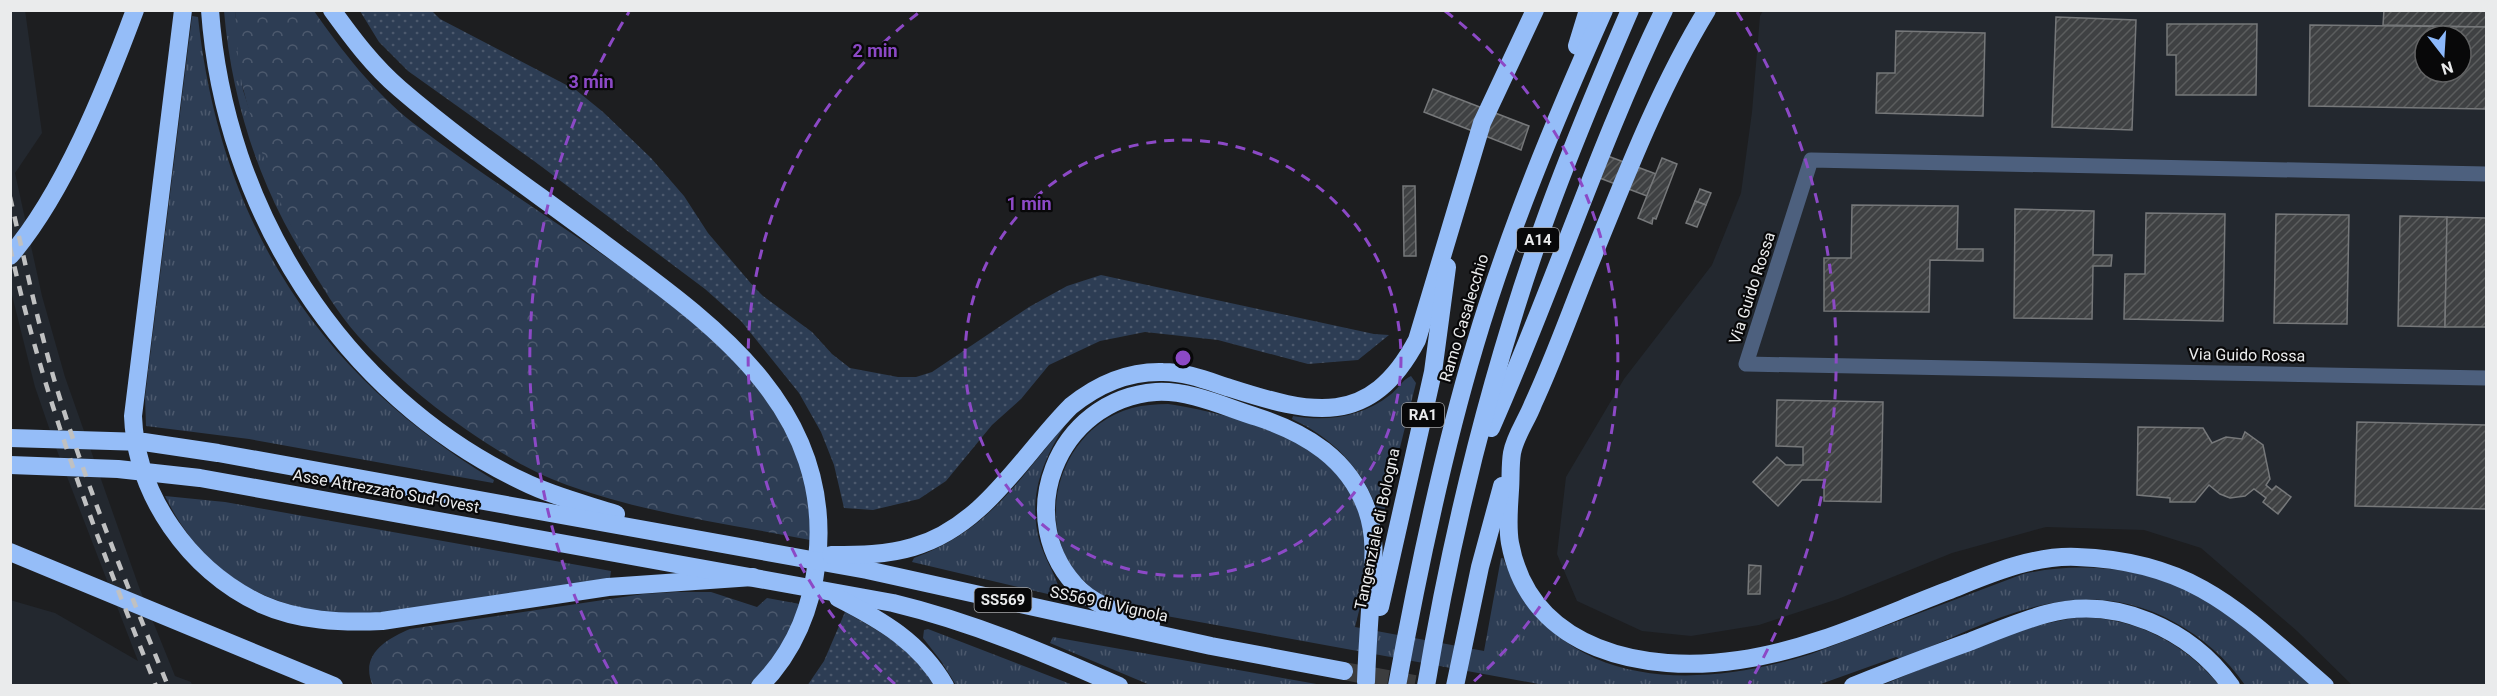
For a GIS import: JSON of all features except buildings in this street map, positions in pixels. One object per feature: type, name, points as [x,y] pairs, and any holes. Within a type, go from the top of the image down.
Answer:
[{"type":"highway","points":[[10,256],[42,209],[64,171],[96,106],[135,10]]},
{"type":"highway","points":[[183,10],[133,416],[136,451],[151,494],[192,553],[223,581],[262,604],[297,616],[329,622],[382,621],[608,587],[753,577]]},
{"type":"highway","points":[[210,10],[218,81],[228,123],[257,204],[294,273],[340,339],[393,394],[422,418],[457,443],[512,476],[552,494],[690,537]]},
{"type":"highway","points":[[332,10],[375,65],[398,88],[691,308],[733,348],[762,381],[794,429],[812,474],[818,514],[816,566],[809,600],[800,627],[781,660],[760,686]]},
{"type":"highway","name":"RA1","points":[[1456,203],[1482,123],[1534,10]]},
{"type":"highway","points":[[1552,127],[1588,10]]},
{"type":"highway","name":"Ramo Casalecchio","points":[[1397,686],[1433,507],[1472,354],[1502,262],[1552,127],[1604,10]]},
{"type":"highway","name":"A14","points":[[1426,686],[1433,639],[1469,477],[1501,356],[1542,227],[1630,10]]},
{"type":"highway","points":[[1469,477],[1521,360],[1620,110],[1664,10]]},
{"type":"highway","points":[[1455,686],[1480,567],[1513,450],[1666,86],[1707,10]]},
{"type":"highway","points":[[793,556],[888,553],[927,543],[950,531],[966,520],[987,500],[1071,406],[1097,388],[1129,376],[1156,372],[1183,374],[1270,400],[1311,408],[1346,405],[1372,394],[1395,376],[1417,340],[1456,203]]},
{"type":"highway","name":"Tangenziale di Bologna","points":[[1366,684],[1373,625],[1433,372],[1456,203]]},
{"type":"highway","points":[[1211,646],[1104,606],[1091,598],[1063,571],[1051,544],[1046,497],[1054,465],[1071,437],[1082,425],[1109,405],[1126,398],[1156,392],[1175,392],[1293,430],[1327,451],[1355,486],[1372,525],[1373,625]]},
{"type":"highway","name":"Asse Attrezzato Sud-Ovest","points":[[10,438],[144,442],[187,448],[690,537]]},
{"type":"highway","points":[[1513,450],[1508,524],[1510,542],[1521,578],[1544,612],[1561,627],[1580,640],[1615,655],[1649,662],[1681,664],[1709,664],[1769,655],[1835,634],[2014,566],[2033,561],[2072,557],[2098,558],[2151,567],[2189,580],[2246,618],[2325,686]]},
{"type":"highway","name":"Asse Attrezzato Sud-Ovest","points":[[10,465],[118,469],[200,478],[753,577]]},
{"type":"highway","name":"SS569 di Vignola","points":[[690,537],[917,580],[1211,646],[1344,671]]},
{"type":"highway","points":[[10,552],[334,686]]},
{"type":"highway","name":"SS569","points":[[753,577],[893,603],[973,625],[1119,686]]},
{"type":"highway","points":[[818,588],[876,617],[903,635],[920,651],[945,686]]},
{"type":"highway","points":[[1853,686],[2047,613],[2090,609],[2114,610],[2136,616],[2170,631],[2207,658],[2231,686]]},
{"type":"street","name":"Via Guido Rossa","points":[[2487,174],[1811,160],[1746,364],[2487,378]]},
{"type":"shaded area","points":[[25,10],[42,133],[15,173],[42,296],[65,377],[139,587],[175,676],[191,682],[192,685],[11,685],[10,600],[55,613],[138,661],[56,448],[35,387],[11,291],[11,11]]},
{"type":"shaded area","points":[[1763,11],[2486,11],[2486,685],[2352,685],[2297,631],[2201,548],[2144,530],[2046,527],[1952,553],[1838,599],[1759,625],[1691,636],[1642,631],[1577,601],[1557,554],[1566,477],[1624,379],[1712,265],[1741,193],[1752,112],[1760,16]]},
{"type":"green space","points":[[224,11],[235,11],[243,90],[289,221],[321,285],[284,222],[261,172],[237,92]]},
{"type":"green space","points":[[235,11],[314,11],[359,70],[413,123],[652,290],[705,333],[752,382],[772,409],[797,454],[804,472],[807,491],[810,540],[626,503],[553,480],[514,460],[476,436],[408,385],[370,349],[338,311],[303,253],[275,187],[252,122],[242,82]]},
{"type":"green space","points":[[360,11],[432,11],[440,19],[576,90],[603,112],[651,158],[684,196],[708,233],[754,287],[812,332],[832,354],[850,368],[898,377],[916,377],[932,372],[1029,307],[1067,286],[1101,275],[1374,334],[1389,335],[1358,360],[1308,364],[1218,340],[1145,332],[1100,341],[1049,365],[1021,399],[992,425],[946,481],[919,499],[873,510],[844,508],[834,465],[821,432],[799,393],[741,321],[705,289],[534,161],[408,71],[379,42]]},
{"type":"green space","points":[[192,16],[198,17],[210,91],[229,161],[255,226],[288,286],[328,341],[376,392],[431,438],[494,480],[493,483],[249,439],[146,426],[145,397]]},
{"type":"green space","points":[[1411,376],[1416,383],[1384,512],[1378,511],[1364,481],[1344,456],[1320,435],[1292,419],[1293,416],[1332,418],[1356,413],[1390,395]]},
{"type":"green space","points":[[1168,404],[1219,414],[1274,431],[1315,453],[1337,475],[1355,502],[1365,531],[1367,546],[1367,567],[1355,627],[1484,651],[1501,558],[1503,558],[1526,602],[1557,635],[1592,657],[1633,670],[1676,675],[1721,673],[1766,666],[1811,654],[2023,574],[2052,569],[2110,569],[2166,582],[2219,607],[2252,631],[2311,685],[2245,685],[2222,658],[2204,642],[2174,622],[2138,607],[2103,600],[2069,601],[2035,607],[2002,617],[1901,659],[1896,657],[1818,685],[1544,685],[1139,611],[1116,603],[1083,580],[1067,558],[1058,533],[1056,507],[1060,481],[1070,457],[1086,436],[1107,419],[1132,408]]},
{"type":"green space","points":[[1065,425],[1050,453],[1039,481],[1035,511],[1040,543],[1058,585],[1055,593],[1052,595],[912,562],[914,558],[962,534],[999,503]]},
{"type":"green space","points":[[165,496],[225,502],[611,571],[610,578],[388,612],[352,614],[318,611],[286,604],[256,592],[229,575],[204,553],[183,527]]},
{"type":"green space","points":[[711,592],[757,607],[767,598],[800,604],[792,627],[780,648],[749,685],[373,686],[370,675],[372,657],[384,643],[410,629],[643,594]]},
{"type":"green space","points":[[845,612],[895,642],[917,662],[934,685],[807,686],[824,661]]},
{"type":"green space","points":[[2082,617],[2122,623],[2158,636],[2191,657],[2220,686],[1880,686],[2005,636],[2057,621]]},
{"type":"green space","points":[[928,629],[1073,685],[956,685],[923,638],[924,630]]},
{"type":"green space","points":[[1053,637],[1322,685],[1150,685],[1050,643]]},
{"type":"tunnel","points":[[1344,671],[1425,686]]},
{"type":"railway","points":[[10,197],[42,334],[66,418],[107,534],[168,686]]},
{"type":"railway","points":[[10,247],[23,303],[55,414],[113,578],[156,686]]}]
